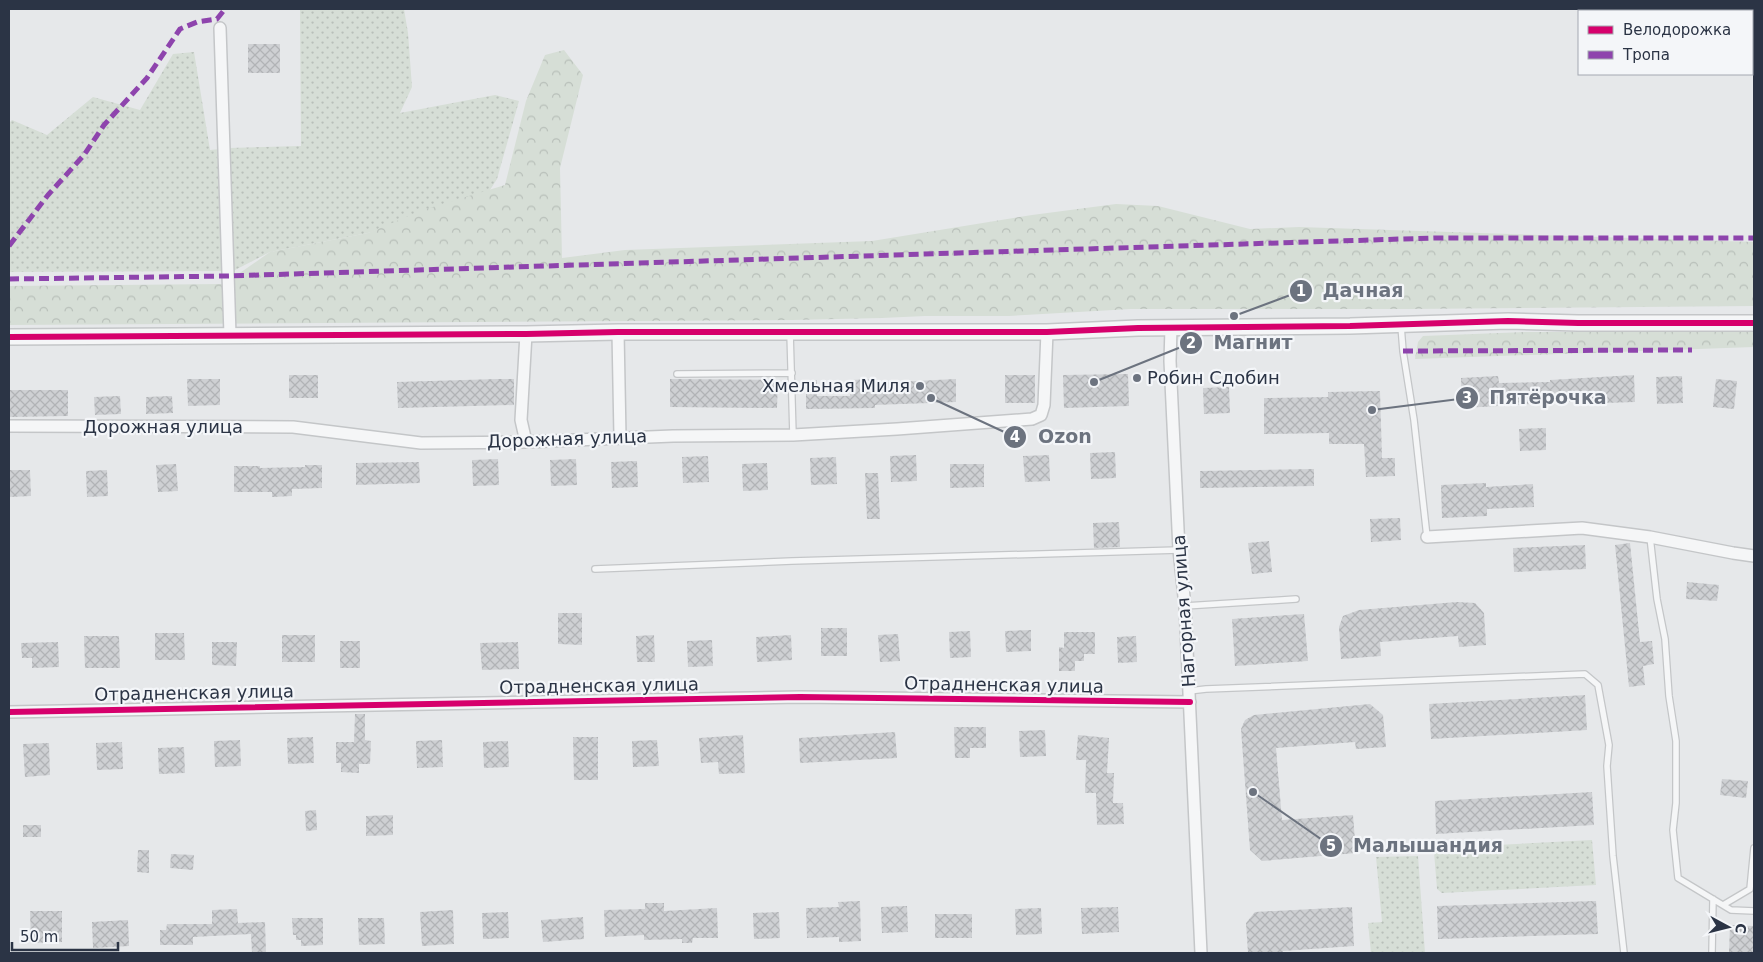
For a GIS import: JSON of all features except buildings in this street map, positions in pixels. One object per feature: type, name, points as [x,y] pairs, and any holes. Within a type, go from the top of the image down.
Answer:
[{"type":"street","points":[[220,28],[230,335]]},
{"type":"street","points":[[9,337],[618,332],[1048,332],[1508,321],[1754,323]]},
{"type":"street","name":"Нагорная улица","points":[[1171,328],[1170,361],[1179,550],[1185,606],[1201,953]]},
{"type":"street","points":[[618,332],[620,437]]},
{"type":"street","name":"Дорожная улица","points":[[9,426],[293,427],[421,443],[526,442],[620,437],[793,434],[1032,419],[1041,415],[1044,405],[1048,332]]},
{"type":"street","points":[[526,334],[521,420],[526,442]]},
{"type":"street","points":[[1427,537],[1582,528],[1650,537],[1733,554],[1754,556]]},
{"type":"street","name":"Отрадненская улица","points":[[9,712],[800,697],[1189,697]]},
{"type":"lane","points":[[1401,324],[1427,537]]},
{"type":"lane","points":[[790,332],[793,434]]},
{"type":"lane","points":[[677,374],[792,373]]},
{"type":"lane","points":[[1650,537],[1657,599],[1665,639],[1669,696],[1676,741],[1676,803],[1673,830],[1678,878],[1731,910],[1754,911]]},
{"type":"lane","points":[[595,569],[792,561],[1179,550]]},
{"type":"lane","points":[[1185,606],[1296,598]]},
{"type":"lane","points":[[1189,697],[1218,688],[1585,674],[1598,685],[1609,745],[1607,766],[1613,856],[1624,953]]},
{"type":"lane","points":[[1724,905],[1750,889],[1754,848]]},
{"type":"lane","points":[[1712,899],[1712,953]]},
{"type":"green space","points":[[300,9],[404,9],[408,33],[412,87],[400,113],[495,95],[519,101],[497,179],[490,190],[368,233],[270,252],[233,271],[9,272],[9,123],[12,120],[47,135],[93,97],[140,110],[173,54],[194,52],[210,150],[301,146]]},
{"type":"green space","points":[[564,50],[583,75],[560,168],[562,258],[625,250],[872,241],[1032,215],[1116,204],[1158,206],[1250,229],[1299,227],[1754,242],[1754,306],[1131,309],[1009,316],[925,316],[793,320],[9,325],[9,286],[224,284],[270,252],[368,233],[423,210],[505,185],[526,101],[545,55]]},
{"type":"green space","points":[[1525,332],[1754,332],[1754,347],[1415,359],[1418,342],[1423,336]]},
{"type":"green space","points":[[1592,840],[1596,885],[1442,893],[1437,889],[1434,852],[1439,848]]},
{"type":"green space","points":[[1418,856],[1425,953],[1371,953],[1368,923],[1382,922],[1376,857]]},
{"type":"marked path","points":[[9,246],[48,195],[84,155],[104,125],[147,78],[180,29],[197,22],[217,19],[225,9]]},
{"type":"marked path","points":[[9,279],[228,276],[1434,238],[1754,238]]},
{"type":"marked path","points":[[1403,351],[1692,350]]},
{"type":"cycle path","points":[[9,337],[618,332],[1047,332],[1138,328],[1350,326],[1508,321],[1754,323]]},
{"type":"cycle path","points":[[9,712],[800,697],[1190,702]]},
{"type":"place","name":"Дачная","points":[[1234,316]]},
{"type":"place","name":"Робин Сдобин","points":[[1137,378]]},
{"type":"place","name":"Магнит","points":[[1094,382]]},
{"type":"place","name":"Хмельная Миля","points":[[920,386]]},
{"type":"place","name":"Ozon","points":[[931,398]]},
{"type":"place","name":"Пятёрочка","points":[[1372,410]]},
{"type":"place","name":"Малышандия","points":[[1253,792]]}]
